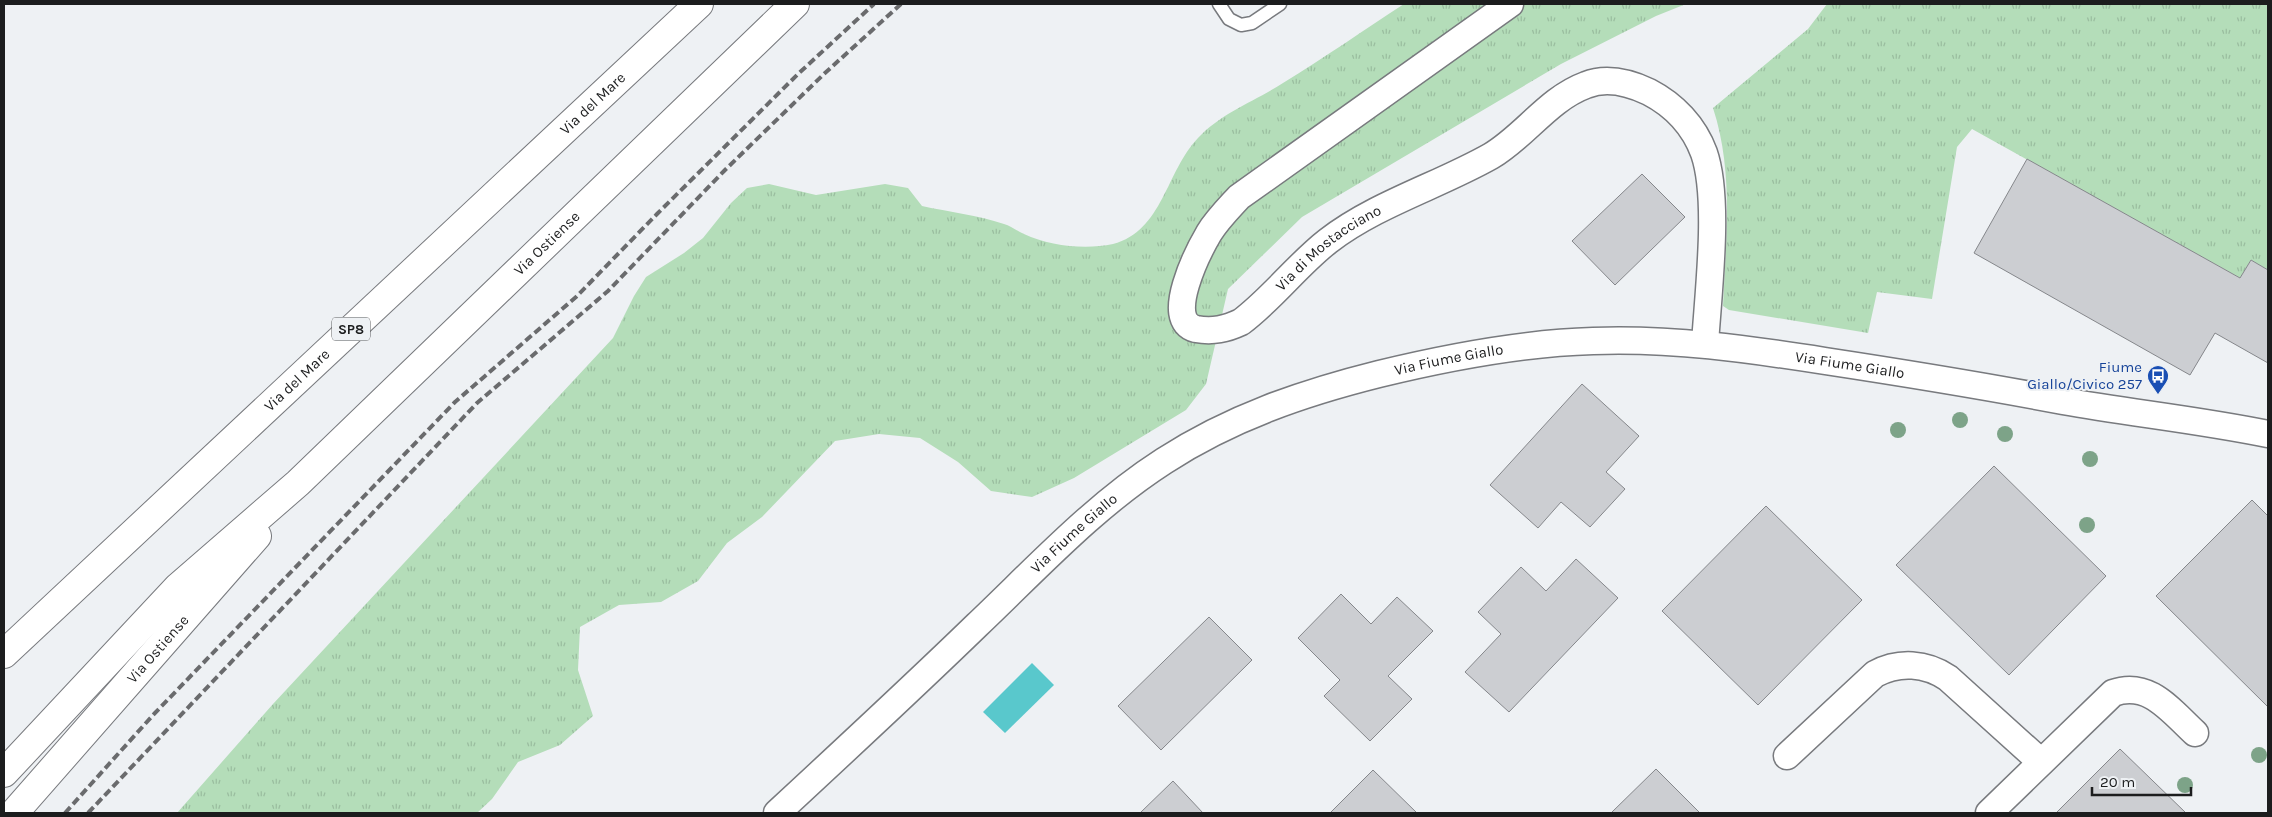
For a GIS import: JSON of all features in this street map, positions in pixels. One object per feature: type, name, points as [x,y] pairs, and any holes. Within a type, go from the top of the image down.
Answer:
[{"type":"main road","name":"Via del Mare","points":[[4,654],[699,4]]},
{"type":"main road","name":"Via Ostiense","points":[[4,773],[178,587],[298,483],[795,4]]},
{"type":"main road","name":"Via Ostiense","points":[[14,813],[251,544],[298,483]]},
{"type":"street","name":"Via di Mostacciano","points":[[1510,4],[1239,198],[1209,232],[1194,263],[1182,304],[1184,319],[1191,328],[1204,330],[1228,328],[1241,322],[1328,241],[1357,223],[1491,156],[1507,146],[1571,91],[1587,84],[1616,82],[1639,88],[1667,102],[1687,123],[1704,154],[1710,192],[1711,227],[1705,344]]},
{"type":"street","name":"Via Fiume Giallo","points":[[777,813],[1094,514],[1144,474],[1211,433],[1271,406],[1343,382],[1462,356],[1537,345],[1593,341],[1705,344],[1871,368],[2268,434]]},
{"type":"street","points":[[1787,756],[1875,674],[1883,670],[1908,665],[1933,669],[1948,678],[2041,762]]},
{"type":"street","points":[[1989,813],[2106,698],[2122,690],[2152,694],[2195,733]]},
{"type":"lane","points":[[1220,4],[1229,18],[1241,25],[1252,23],[1280,4]]},
{"type":"green space","points":[[1404,4],[1686,4],[1656,16],[1561,64],[1302,217],[1228,289],[1206,384],[1186,410],[1074,478],[1032,497],[991,491],[958,462],[920,438],[879,434],[835,441],[762,517],[727,543],[698,581],[661,602],[619,605],[580,627],[578,670],[593,716],[560,745],[518,762],[492,799],[477,813],[177,813],[273,704],[613,338],[634,296],[646,277],[684,253],[703,238],[731,203],[747,188],[769,184],[816,195],[885,184],[908,188],[922,206],[994,221],[1034,238],[1056,244],[1091,247],[1113,244],[1130,237],[1143,227],[1162,199],[1187,151],[1207,129],[1228,114],[1272,90]]},
{"type":"green space","points":[[1827,4],[2268,4],[2268,270],[2251,260],[2240,278],[1972,129],[1957,147],[1932,299],[1877,292],[1868,333],[1729,310],[1723,306],[1727,231],[1726,181],[1720,132],[1713,108],[1808,29]]},
{"type":"water","points":[[1032,663],[1054,685],[1005,733],[983,712]]},
{"type":"building","points":[[2027,159],[2240,278],[2251,260],[2268,270],[2268,363],[2215,333],[2190,375],[1974,253]]},
{"type":"building","points":[[1642,174],[1685,217],[1615,285],[1572,241]]},
{"type":"building","points":[[1582,384],[1639,436],[1606,472],[1625,489],[1590,527],[1561,502],[1538,528],[1490,485]]},
{"type":"building","points":[[1994,466],[2106,576],[2009,675],[1896,565]]},
{"type":"building","points":[[2252,500],[2268,516],[2268,707],[2156,596]]},
{"type":"building","points":[[1766,506],[1862,600],[1758,705],[1662,611]]},
{"type":"building","points":[[1576,559],[1618,598],[1509,712],[1465,672],[1501,634],[1478,612],[1521,567],[1546,591]]},
{"type":"building","points":[[1341,594],[1371,624],[1397,597],[1433,631],[1388,676],[1412,699],[1370,741],[1324,696],[1340,680],[1298,638]]},
{"type":"building","points":[[1209,617],[1252,660],[1161,750],[1118,706]]},
{"type":"building","points":[[2120,749],[2186,813],[2056,813]]},
{"type":"building","points":[[1656,769],[1700,813],[1611,813]]},
{"type":"building","points":[[1373,770],[1417,813],[1330,813]]},
{"type":"building","points":[[1173,781],[1203,813],[1140,813]]},
{"type":"railway","points":[[65,813],[154,714],[455,402],[576,297],[798,74],[874,4]]},
{"type":"railway","points":[[88,813],[477,403],[608,291],[725,170],[825,73],[901,4]]},
{"type":"place","name":"Fiume Giallo/Civico 257","points":[[2158,395]]}]
